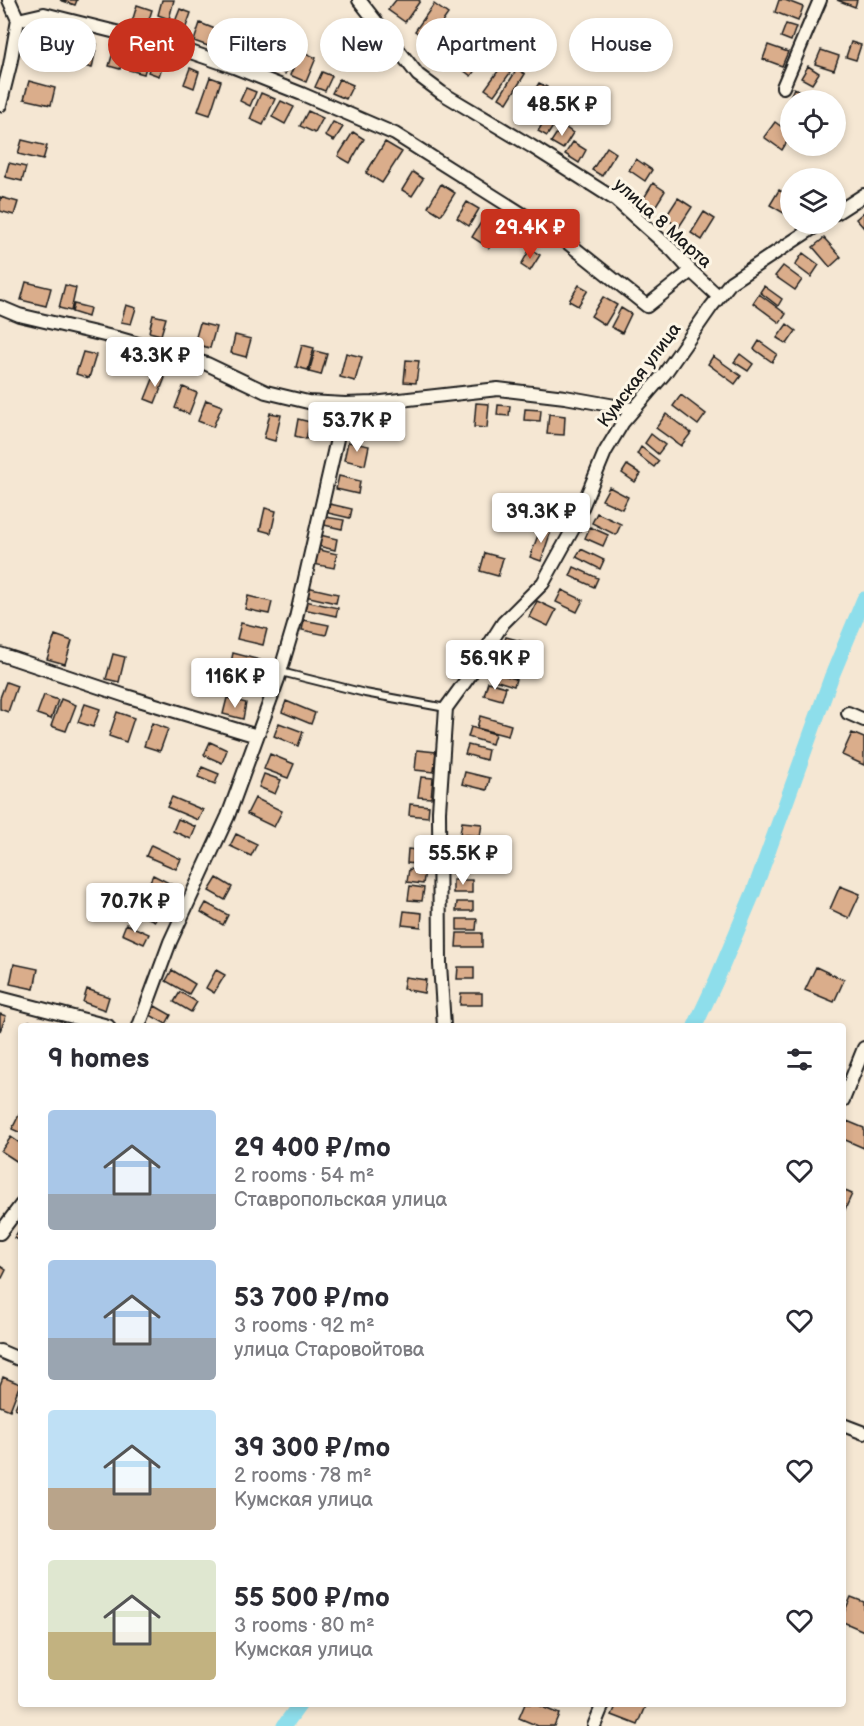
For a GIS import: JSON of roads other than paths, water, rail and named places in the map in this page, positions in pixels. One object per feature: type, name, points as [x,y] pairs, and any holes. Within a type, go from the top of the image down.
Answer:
[{"type":"street","points":[[0,105],[18,20],[9,0]]},
{"type":"street","name":"улица 8 Марта","points":[[359,0],[418,75],[442,93],[616,200],[672,250],[719,297]]},
{"type":"street","points":[[783,87],[820,0]]},
{"type":"street","points":[[27,18],[44,14],[60,18]]},
{"type":"street","points":[[96,27],[176,47],[234,66],[395,134],[568,243],[646,306],[691,271]]},
{"type":"street","points":[[846,207],[864,195]]},
{"type":"street","name":"Кумская улица","points":[[446,708],[503,623],[543,583],[574,527],[605,452],[632,409],[665,373],[731,282],[804,234]]},
{"type":"street","points":[[0,307],[19,315],[117,338],[207,364],[266,392],[308,402],[374,403],[498,389],[565,397],[632,409]]},
{"type":"street","points":[[141,1023],[171,942],[228,816],[280,672],[296,618],[345,404]]},
{"type":"street","points":[[0,654],[257,736]]},
{"type":"street","points":[[444,1023],[440,964],[439,811],[446,708]]},
{"type":"street","points":[[848,713],[864,720]]},
{"type":"street","points":[[0,998],[96,1023]]},
{"type":"street","points":[[846,1093],[864,1048]]},
{"type":"street","points":[[0,1233],[18,1209]]},
{"type":"street","points":[[0,1351],[18,1359]]},
{"type":"street","points":[[846,1426],[864,1433]]},
{"type":"street","points":[[594,1726],[602,1707]]},
{"type":"lane","points":[[280,672],[365,693],[446,708]]},
{"type":"waterway","points":[[696,1023],[754,891],[831,678],[864,599]]},
{"type":"waterway","points":[[284,1726],[298,1707]]}]
